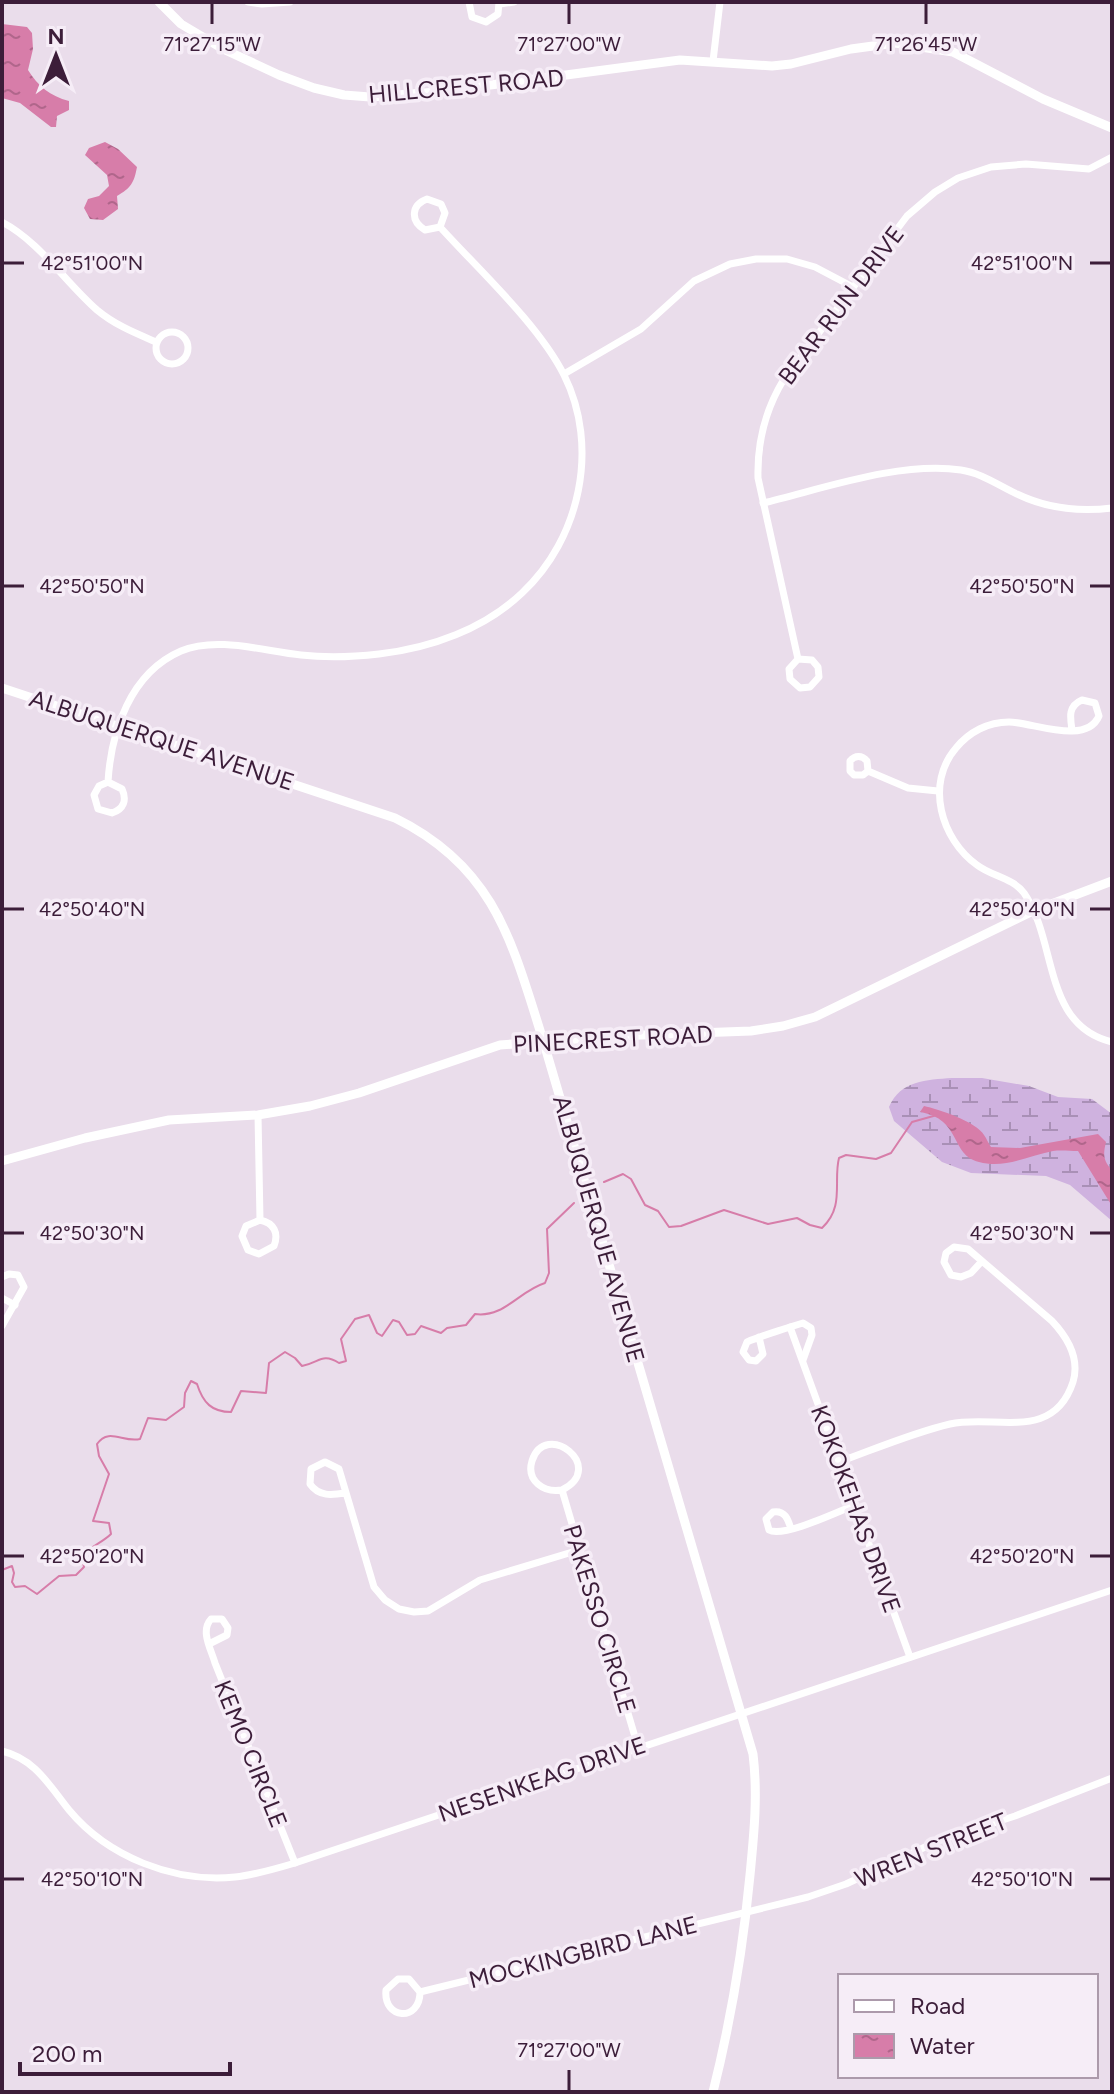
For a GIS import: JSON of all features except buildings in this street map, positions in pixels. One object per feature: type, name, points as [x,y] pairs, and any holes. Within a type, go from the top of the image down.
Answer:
[{"type":"street","name":"HILLCREST ROAD","points":[[159,2],[201,39],[279,75],[344,95],[370,97],[437,92],[680,60],[772,66],[895,43],[953,52],[1043,99],[1112,128]]},
{"type":"street","points":[[248,2],[290,2]]},
{"type":"street","points":[[469,2],[472,17],[486,22],[498,14],[500,3],[514,2]]},
{"type":"street","points":[[713,61],[720,2]]},
{"type":"street","name":"BEAR RUN DRIVE","points":[[798,659],[758,478],[758,451],[763,425],[771,401],[784,379],[907,216],[927,198],[958,178],[991,167],[1014,164],[1089,169],[1112,157]]},
{"type":"street","points":[[432,199],[441,204],[445,213],[440,227],[430,230],[416,223],[414,213],[418,204],[432,199]]},
{"type":"street","points":[[2,222],[23,235],[104,315],[131,332],[156,342]]},
{"type":"street","points":[[108,782],[109,763],[130,699],[147,674],[172,655],[212,645],[318,657],[382,654],[443,640],[487,619],[512,602],[533,582],[550,558],[569,523],[578,495],[583,464],[577,410],[564,374],[535,332],[440,227]]},
{"type":"street","points":[[564,374],[641,329],[694,281],[730,264],[756,259],[787,259],[815,267],[853,287]]},
{"type":"street","points":[[179,333],[186,341],[188,351],[182,360],[167,364],[156,353],[156,342],[163,334],[179,333]]},
{"type":"street","points":[[763,503],[896,472],[929,468],[963,470],[1054,506],[1084,510],[1112,508]]},
{"type":"street","name":"BEAR RUN DRIVE","points":[[798,659],[812,660],[818,667],[819,677],[810,687],[796,686],[790,679],[791,665],[798,659]]},
{"type":"street","name":"ALBUQUERQUE AVENUE","points":[[2,688],[378,811],[407,824],[438,844],[464,868],[497,911],[515,952],[543,1040],[753,1754],[756,1786],[746,1913],[735,1997],[713,2092]]},
{"type":"street","points":[[1072,730],[1070,713],[1074,705],[1082,700],[1095,703],[1099,716],[1094,725],[1072,730],[1053,731],[1016,722],[983,727],[954,749],[938,791],[945,823],[960,848],[978,867],[1018,886],[1033,911],[1070,1017],[1089,1034],[1112,1042]]},
{"type":"street","points":[[868,771],[908,788],[938,791]]},
{"type":"street","points":[[108,782],[122,789],[125,799],[121,808],[112,813],[102,812],[94,800],[99,786],[108,782]]},
{"type":"street","name":"PINECREST ROAD","points":[[2,1161],[85,1138],[169,1120],[258,1115],[310,1106],[359,1093],[480,1050],[543,1040],[719,1033],[783,1026],[815,1017],[1033,911],[1112,881]]},
{"type":"street","points":[[258,1115],[260,1220]]},
{"type":"street","points":[[260,1220],[271,1224],[276,1234],[274,1246],[259,1254],[248,1250],[242,1236],[250,1222],[260,1220]]},
{"type":"street","points":[[839,1462],[947,1425],[1036,1421],[1051,1413],[1063,1401],[1075,1369],[1065,1337],[1052,1321],[982,1261],[968,1249],[959,1246],[946,1253],[944,1262],[951,1275],[961,1277],[971,1273],[982,1261]]},
{"type":"street","points":[[2,1277],[13,1274],[23,1282],[23,1291],[2,1326]]},
{"type":"street","points":[[2,1298],[15,1305]]},
{"type":"street","name":"KOKOKEHAS DRIVE","points":[[803,1362],[812,1335],[811,1328],[803,1323],[790,1327],[910,1657]]},
{"type":"street","points":[[759,1337],[790,1327]]},
{"type":"street","points":[[545,1447],[567,1448],[576,1460],[577,1475],[562,1490],[546,1490],[534,1480],[531,1472],[534,1457],[545,1447]]},
{"type":"street","points":[[346,1493],[327,1495],[317,1492],[310,1484],[311,1469],[325,1462],[335,1465],[341,1474],[374,1587],[392,1606],[406,1611],[428,1611],[480,1580],[579,1550]]},
{"type":"street","name":"PAKESSO CIRCLE","points":[[562,1490],[638,1747]]},
{"type":"street","points":[[791,1529],[855,1505]]},
{"type":"street","name":"NESENKEAG DRIVE","points":[[2,1751],[21,1757],[38,1770],[70,1811],[109,1845],[145,1863],[182,1874],[225,1878],[295,1863],[1112,1590]]},
{"type":"street","name":"KEMO CIRCLE","points":[[209,1644],[295,1863]]},
{"type":"street","name":"WREN STREET","points":[[746,1913],[834,1889],[938,1841],[1015,1816],[1112,1778]]},
{"type":"street","name":"MOCKINGBIRD LANE","points":[[420,1992],[746,1913]]},
{"type":"street","name":"MOCKINGBIRD LANE","points":[[398,1979],[414,1982],[420,1992],[419,2003],[411,2012],[393,2010],[386,2001],[389,1985],[398,1979]]},
{"type":"green space","points":[[982,1078],[1029,1086],[1058,1097],[1092,1099],[1112,1114],[1112,1221],[1070,1185],[1046,1176],[971,1173],[942,1162],[894,1121],[889,1107],[900,1091],[915,1083]]},
{"type":"water","points":[[2,24],[27,27],[32,33],[33,49],[28,70],[45,90],[69,101],[69,110],[57,116],[56,127],[51,127],[20,103],[2,98]]},
{"type":"water","points":[[105,142],[118,149],[137,167],[131,184],[117,196],[118,209],[103,220],[90,219],[84,208],[88,199],[99,196],[109,186],[107,175],[85,155],[89,148]]},
{"type":"water","points":[[924,1106],[974,1125],[991,1147],[1020,1148],[1098,1134],[1106,1142],[1104,1157],[1112,1170],[1112,1206],[1078,1151],[1053,1151],[998,1164],[979,1162],[963,1152],[943,1122],[920,1112]]},
{"type":"waterway","points":[[604,1182],[623,1174],[631,1179],[645,1205],[658,1211],[669,1227],[681,1226],[724,1210],[768,1224],[797,1218],[822,1228],[836,1203],[839,1158],[846,1155],[876,1159],[891,1153],[912,1122],[937,1115]]},
{"type":"waterway","points":[[2,1570],[12,1566],[15,1587],[25,1586],[37,1594],[59,1576],[76,1575],[84,1567],[82,1557],[85,1553],[111,1534],[109,1523],[93,1521],[109,1474],[99,1456],[97,1444],[111,1436],[140,1439],[148,1418],[166,1420],[184,1407],[185,1393],[191,1381],[197,1384],[209,1405],[231,1412],[241,1391],[266,1393],[269,1363],[285,1352],[302,1366],[324,1358],[339,1363],[346,1361],[341,1339],[355,1319],[369,1315],[377,1333],[382,1336],[393,1320],[399,1322],[407,1335],[415,1334],[421,1326],[441,1333],[447,1328],[466,1325],[475,1314],[495,1312],[545,1283],[549,1273],[547,1229],[574,1203]]}]
